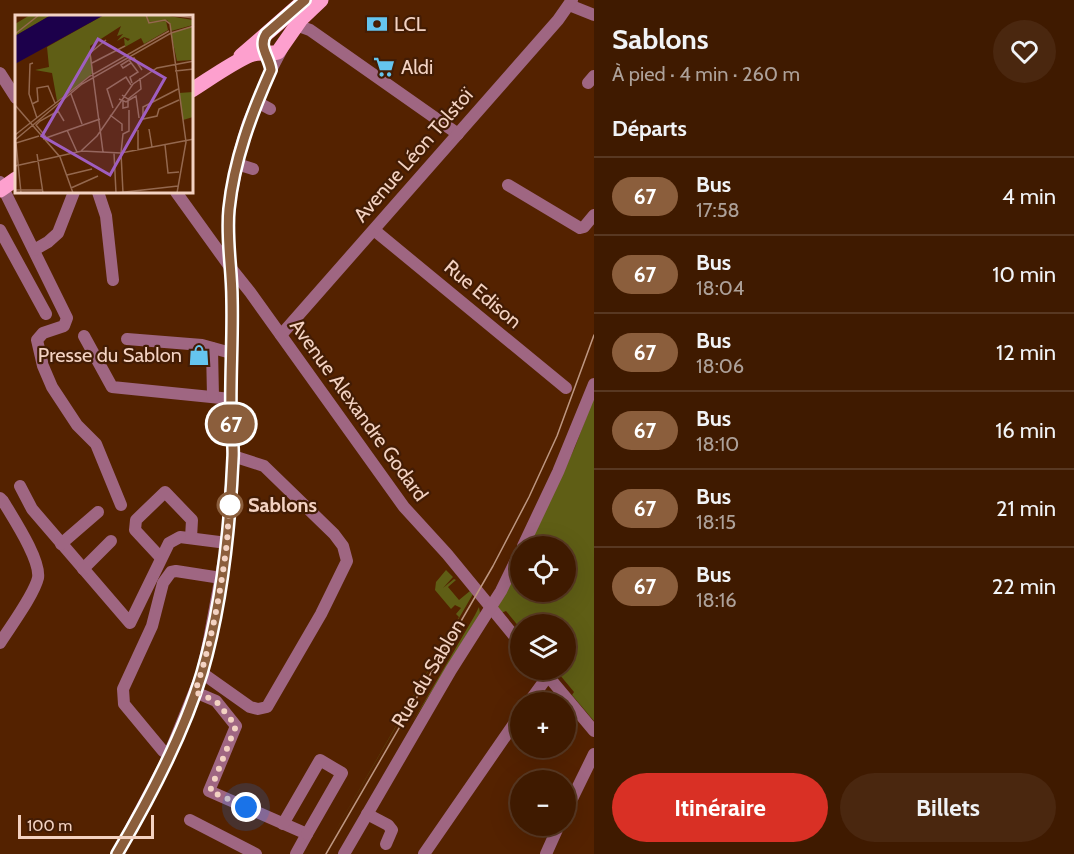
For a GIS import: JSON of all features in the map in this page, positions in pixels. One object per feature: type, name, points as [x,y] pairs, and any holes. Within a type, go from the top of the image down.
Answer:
[{"type":"main road","points":[[232,65],[305,0]]},
{"type":"main road","points":[[194,89],[250,55],[266,52],[274,54],[282,49],[296,25],[321,0]]},
{"type":"main road","points":[[266,34],[262,44],[266,52]]},
{"type":"street","points":[[570,3],[594,15]]},
{"type":"street","name":"Avenue Léon Tolstoï","points":[[281,335],[564,13],[570,3]]},
{"type":"street","points":[[296,25],[310,30],[458,134]]},
{"type":"street","points":[[117,854],[170,754],[202,673],[227,543],[233,456],[229,207],[248,123],[282,49]]},
{"type":"street","points":[[266,52],[271,70]]},
{"type":"street","points":[[0,73],[15,96]]},
{"type":"street","points":[[256,102],[270,110]]},
{"type":"street","points":[[237,164],[253,169]]},
{"type":"street","points":[[5,184],[67,318],[64,326],[43,333],[37,340],[43,366],[52,387],[77,425],[96,444],[121,505]]},
{"type":"street","points":[[508,184],[580,228],[584,227],[594,215]]},
{"type":"street","points":[[34,250],[58,233],[73,194]]},
{"type":"street","points":[[99,194],[106,216],[112,280]]},
{"type":"street","name":"Avenue Alexandre Godard","points":[[177,194],[404,507],[447,554],[510,631]]},
{"type":"street","points":[[0,230],[46,314]]},
{"type":"street","name":"Rue Edison","points":[[374,230],[566,388]]},
{"type":"street","points":[[84,336],[112,387],[231,399]]},
{"type":"street","points":[[127,339],[202,345],[231,353]]},
{"type":"street","points":[[212,348],[213,397]]},
{"type":"street","points":[[528,536],[558,472],[594,384]]},
{"type":"street","points":[[202,673],[250,707],[258,709],[267,707],[321,614],[347,561],[343,546],[334,534],[264,466],[233,456]]},
{"type":"street","points":[[20,486],[32,509],[130,623],[169,543],[180,537],[227,543]]},
{"type":"street","points":[[161,558],[135,530],[136,520],[165,492],[192,520],[191,538]]},
{"type":"street","points":[[0,498],[37,564],[38,577],[0,643]]},
{"type":"street","points":[[61,544],[98,512]]},
{"type":"street","points":[[83,569],[111,541]]},
{"type":"street","name":"Rue du Sablon","points":[[344,854],[451,670],[491,608],[510,571]]},
{"type":"street","points":[[170,754],[163,751],[129,711],[124,704],[123,689],[152,626],[163,583],[171,572],[220,578]]},
{"type":"street","points":[[551,680],[594,731]]},
{"type":"street","points":[[195,692],[216,701],[236,726],[210,791],[307,834]]},
{"type":"street","points":[[424,854],[510,729]]},
{"type":"street","points":[[576,791],[594,754]]},
{"type":"street","points":[[284,824],[320,760],[342,773],[296,854]]},
{"type":"street","points":[[367,814],[388,825],[392,830],[386,844]]},
{"type":"street","points":[[190,820],[256,854]]},
{"type":"street","points":[[546,854],[555,836]]},
{"type":"shaded area","points":[[594,397],[594,721],[576,700],[576,692],[564,680],[576,680],[576,614],[510,614],[510,616],[506,611],[501,613],[497,609],[510,583],[510,602],[576,602],[576,536],[534,536],[575,447]]},
{"type":"shaded area","points":[[446,570],[453,577],[443,588],[454,579],[456,580],[448,587],[459,600],[470,591],[473,594],[322,854],[459,617],[456,614],[461,608],[455,605],[451,609],[435,590],[436,582]]},
{"type":"shaded area","points":[[479,607],[480,613],[412,723],[475,615]]},
{"type":"tram line","points":[[326,854],[493,566],[529,497],[557,436],[594,335]]},
{"type":"bus line","name":"67","points":[[117,854],[166,762],[202,673],[210,640],[227,543],[233,456],[229,207],[240,150],[248,123],[271,70],[263,49],[263,39],[305,0]]},
{"type":"place","name":"LCL","points":[[377,24]]},
{"type":"place","name":"Aldi","points":[[384,67]]},
{"type":"place","name":"Presse du Sablon","points":[[199,355]]},
{"type":"place","name":"Sablons","points":[[230,505]]},
{"type":"route","points":[[230,505],[227,543],[216,608],[202,673],[195,692],[216,701],[236,726],[210,791],[246,807]]}]
